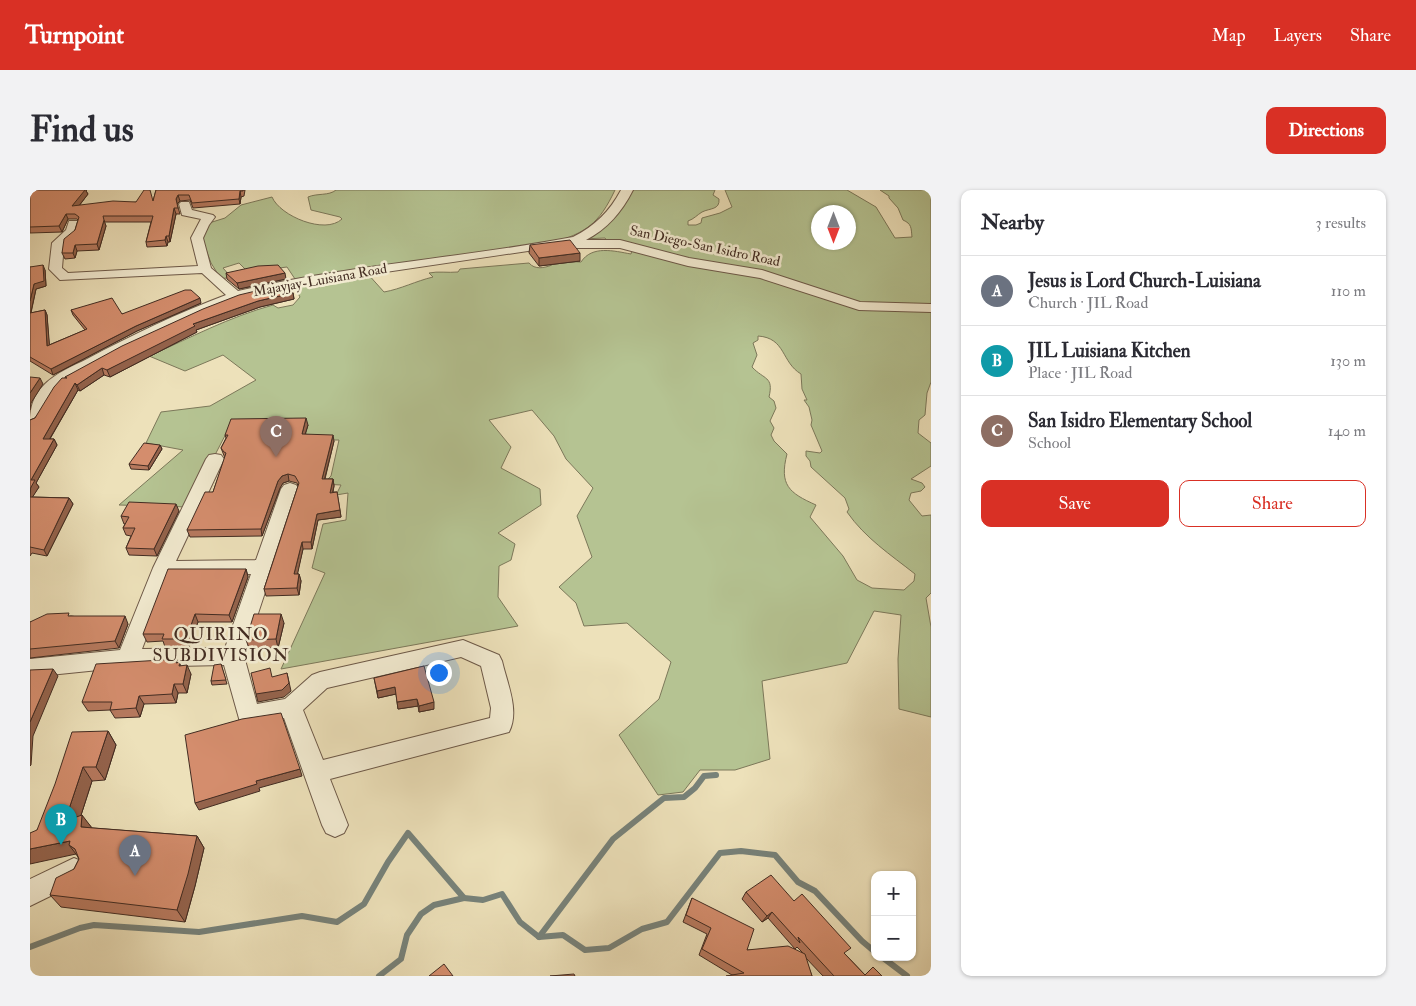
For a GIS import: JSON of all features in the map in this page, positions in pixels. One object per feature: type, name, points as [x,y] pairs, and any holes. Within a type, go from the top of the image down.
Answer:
[{"type":"street","name":"Majayjay-Luisiana Road","points":[[30,421],[49,389],[59,380],[199,310],[235,296],[281,285],[352,273],[576,240],[590,233],[619,206],[627,190]]},
{"type":"street","points":[[185,204],[186,213],[209,217],[203,224],[197,238],[205,269],[235,296]]},
{"type":"street","points":[[73,224],[72,231],[58,243],[55,269],[65,277],[205,269]]},
{"type":"street","name":"San Diego-San Isidro Road","points":[[558,243],[620,244],[688,262],[734,271],[762,274],[859,306],[931,308]]},
{"type":"street","points":[[128,658],[163,568],[215,458]]},
{"type":"street","points":[[290,489],[233,656],[248,715],[291,707],[320,682],[463,648],[491,661],[502,708],[501,725],[316,772]]},
{"type":"street","points":[[163,568],[264,567]]},
{"type":"street","points":[[30,668],[128,658],[233,656]]},
{"type":"street","points":[[291,707],[335,825]]},
{"type":"street","points":[[30,893],[74,871]]},
{"type":"green space","points":[[336,190],[615,190],[603,211],[590,226],[574,235],[551,243],[295,279],[287,267],[248,272],[239,263],[223,268],[231,277],[221,279],[211,263],[202,239],[209,223],[225,218],[241,205],[272,197],[284,211],[293,217],[314,224],[325,225],[334,223],[342,219],[311,210],[308,197]]},
{"type":"green space","points":[[627,190],[715,190],[713,195],[719,199],[718,205],[688,221],[688,225],[696,225],[701,223],[702,218],[720,213],[732,207],[725,190],[847,190],[876,207],[895,238],[912,237],[910,225],[903,220],[898,208],[889,196],[880,190],[931,190],[931,382],[927,393],[925,415],[919,420],[918,433],[931,443],[931,466],[911,479],[922,483],[925,487],[921,491],[911,493],[909,500],[922,516],[931,515],[931,593],[926,598],[931,627],[931,717],[899,709],[898,659],[901,615],[874,611],[847,663],[762,681],[770,759],[735,770],[700,770],[683,792],[658,795],[619,735],[659,699],[671,662],[627,623],[584,626],[576,603],[559,587],[592,557],[577,516],[593,488],[566,459],[554,436],[532,410],[489,420],[511,447],[501,468],[540,489],[541,505],[498,533],[515,544],[511,560],[499,566],[498,597],[518,626],[281,669],[325,573],[312,568],[323,524],[346,520],[348,493],[336,495],[341,485],[323,484],[331,476],[339,440],[304,440],[308,425],[231,424],[188,507],[119,505],[183,450],[146,443],[161,412],[210,406],[256,380],[223,355],[185,371],[149,356],[210,328],[257,310],[273,305],[278,308],[293,305],[300,297],[293,284],[367,273],[384,292],[433,277],[429,273],[458,272],[460,269],[529,263],[534,267],[543,268],[552,265],[554,261],[581,262],[591,253],[604,250],[631,254],[633,246],[608,242],[605,238],[581,239]],"holes":[[[758,336],[767,338],[779,346],[790,363],[801,374],[802,389],[807,400],[804,400],[809,407],[812,420],[811,425],[822,451],[820,453],[806,451],[811,467],[845,498],[849,509],[847,512],[862,530],[915,574],[914,581],[904,590],[872,588],[857,580],[843,556],[810,517],[816,505],[799,496],[788,487],[784,473],[787,454],[774,441],[771,435],[774,428],[770,421],[776,408],[774,401],[769,397],[770,385],[767,379],[752,367],[757,355],[753,343],[758,340]]]},
{"type":"building","points":[[30,190],[85,190],[72,206],[113,201],[136,202],[144,190],[150,190],[153,201],[156,190],[243,191],[240,191],[239,199],[192,203],[189,195],[178,195],[176,199],[178,208],[174,208],[169,236],[166,236],[165,240],[146,242],[153,216],[103,216],[104,220],[97,244],[75,245],[73,253],[62,253],[64,239],[75,230],[79,217],[75,214],[66,214],[59,226],[30,227]]},
{"type":"building","points":[[570,240],[580,253],[539,258],[530,245]]},
{"type":"building","points":[[43,265],[44,281],[34,284],[30,301],[30,267]]},
{"type":"building","points":[[278,265],[285,273],[237,283],[226,273],[258,266]]},
{"type":"building","points":[[289,283],[286,284],[293,293],[258,301],[193,324],[195,326],[107,370],[102,368],[77,385],[75,383],[43,439],[54,439],[31,480],[35,480],[30,489],[30,420],[35,418],[54,387],[62,378],[67,378],[65,377],[122,346],[203,309],[239,295]]},
{"type":"building","points":[[185,290],[191,290],[200,298],[136,326],[51,369],[30,357],[30,313],[45,310],[47,346],[87,329],[71,310],[112,298],[122,314]]},
{"type":"building","points":[[30,377],[40,378],[30,393]]},
{"type":"building","points":[[306,418],[302,434],[333,435],[322,479],[333,479],[330,493],[337,492],[340,510],[317,514],[311,542],[302,542],[294,574],[299,574],[297,588],[264,589],[299,483],[295,476],[288,474],[282,476],[278,481],[261,529],[187,530],[205,492],[213,492],[226,453],[221,448],[228,435],[225,435],[231,419]]},
{"type":"building","points":[[144,443],[160,445],[148,466],[129,464]]},
{"type":"building","points":[[30,497],[69,498],[44,550],[30,547]]},
{"type":"building","points":[[129,502],[176,504],[154,549],[126,548],[135,528],[123,528],[129,517],[121,516]]},
{"type":"building","points":[[168,569],[246,569],[229,615],[195,614],[186,639],[162,639],[164,634],[143,634]]},
{"type":"building","points":[[69,613],[68,616],[125,616],[115,641],[30,649],[30,622],[47,614]]},
{"type":"building","points":[[254,614],[281,614],[276,639],[246,640]]},
{"type":"building","points":[[178,659],[176,663],[180,662],[179,666],[187,665],[183,684],[174,684],[172,694],[139,696],[136,708],[110,710],[112,702],[82,702],[96,664]]},
{"type":"building","points":[[221,664],[226,680],[211,681],[214,665]]},
{"type":"building","points":[[424,666],[434,702],[419,706],[417,699],[397,702],[395,687],[377,691],[374,678]]},
{"type":"building","points":[[270,668],[272,677],[287,673],[289,683],[282,690],[256,694],[251,673]]},
{"type":"building","points":[[53,669],[30,722],[30,670]]},
{"type":"building","points":[[281,713],[300,769],[256,781],[257,784],[195,803],[185,735],[242,719]]},
{"type":"building","points":[[108,731],[96,767],[83,767],[65,821],[82,815],[81,827],[197,836],[177,910],[50,895],[56,878],[74,869],[79,859],[75,849],[69,845],[70,841],[30,849],[30,833],[37,830],[72,732]]},
{"type":"building","points":[[771,875],[794,901],[802,894],[851,948],[844,953],[865,975],[873,967],[882,976],[834,976],[772,912],[767,916],[746,892]]},
{"type":"building","points":[[692,898],[754,929],[747,950],[788,946],[805,954],[812,976],[726,976],[744,973],[702,949],[711,928],[686,915]]},
{"type":"building","points":[[444,964],[453,976],[429,976]]},
{"type":"building","points":[[574,974],[575,976],[550,976]]},
{"type":"waterway","points":[[539,937],[613,839],[664,798],[684,797],[695,788],[704,776],[716,775]]},
{"type":"waterway","points":[[30,947],[80,928],[94,925],[199,932],[302,916],[337,922],[364,904],[388,862],[408,833],[464,898]]},
{"type":"waterway","points":[[539,937],[563,935],[585,950],[609,948],[642,929],[667,922],[720,853],[741,851],[775,855],[798,882],[815,891],[871,949]]},
{"type":"waterway","points":[[464,898],[483,900],[502,894],[520,922],[539,937]]},
{"type":"waterway","points":[[379,976],[401,959],[407,935],[421,914],[434,905],[464,898]]},
{"type":"waterway","points":[[887,961],[907,976]]},
{"type":"place","name":"San Isidro Elementary School","points":[[276,457]]},
{"type":"place","name":"JIL Luisiana Kitchen","points":[[61,845]]},
{"type":"place","name":"Jesus is Lord Church-Luisiana","points":[[135,876]]},
{"type":"district","name":"QUIRINO SUBDIVISION","points":[[221,644]]}]
